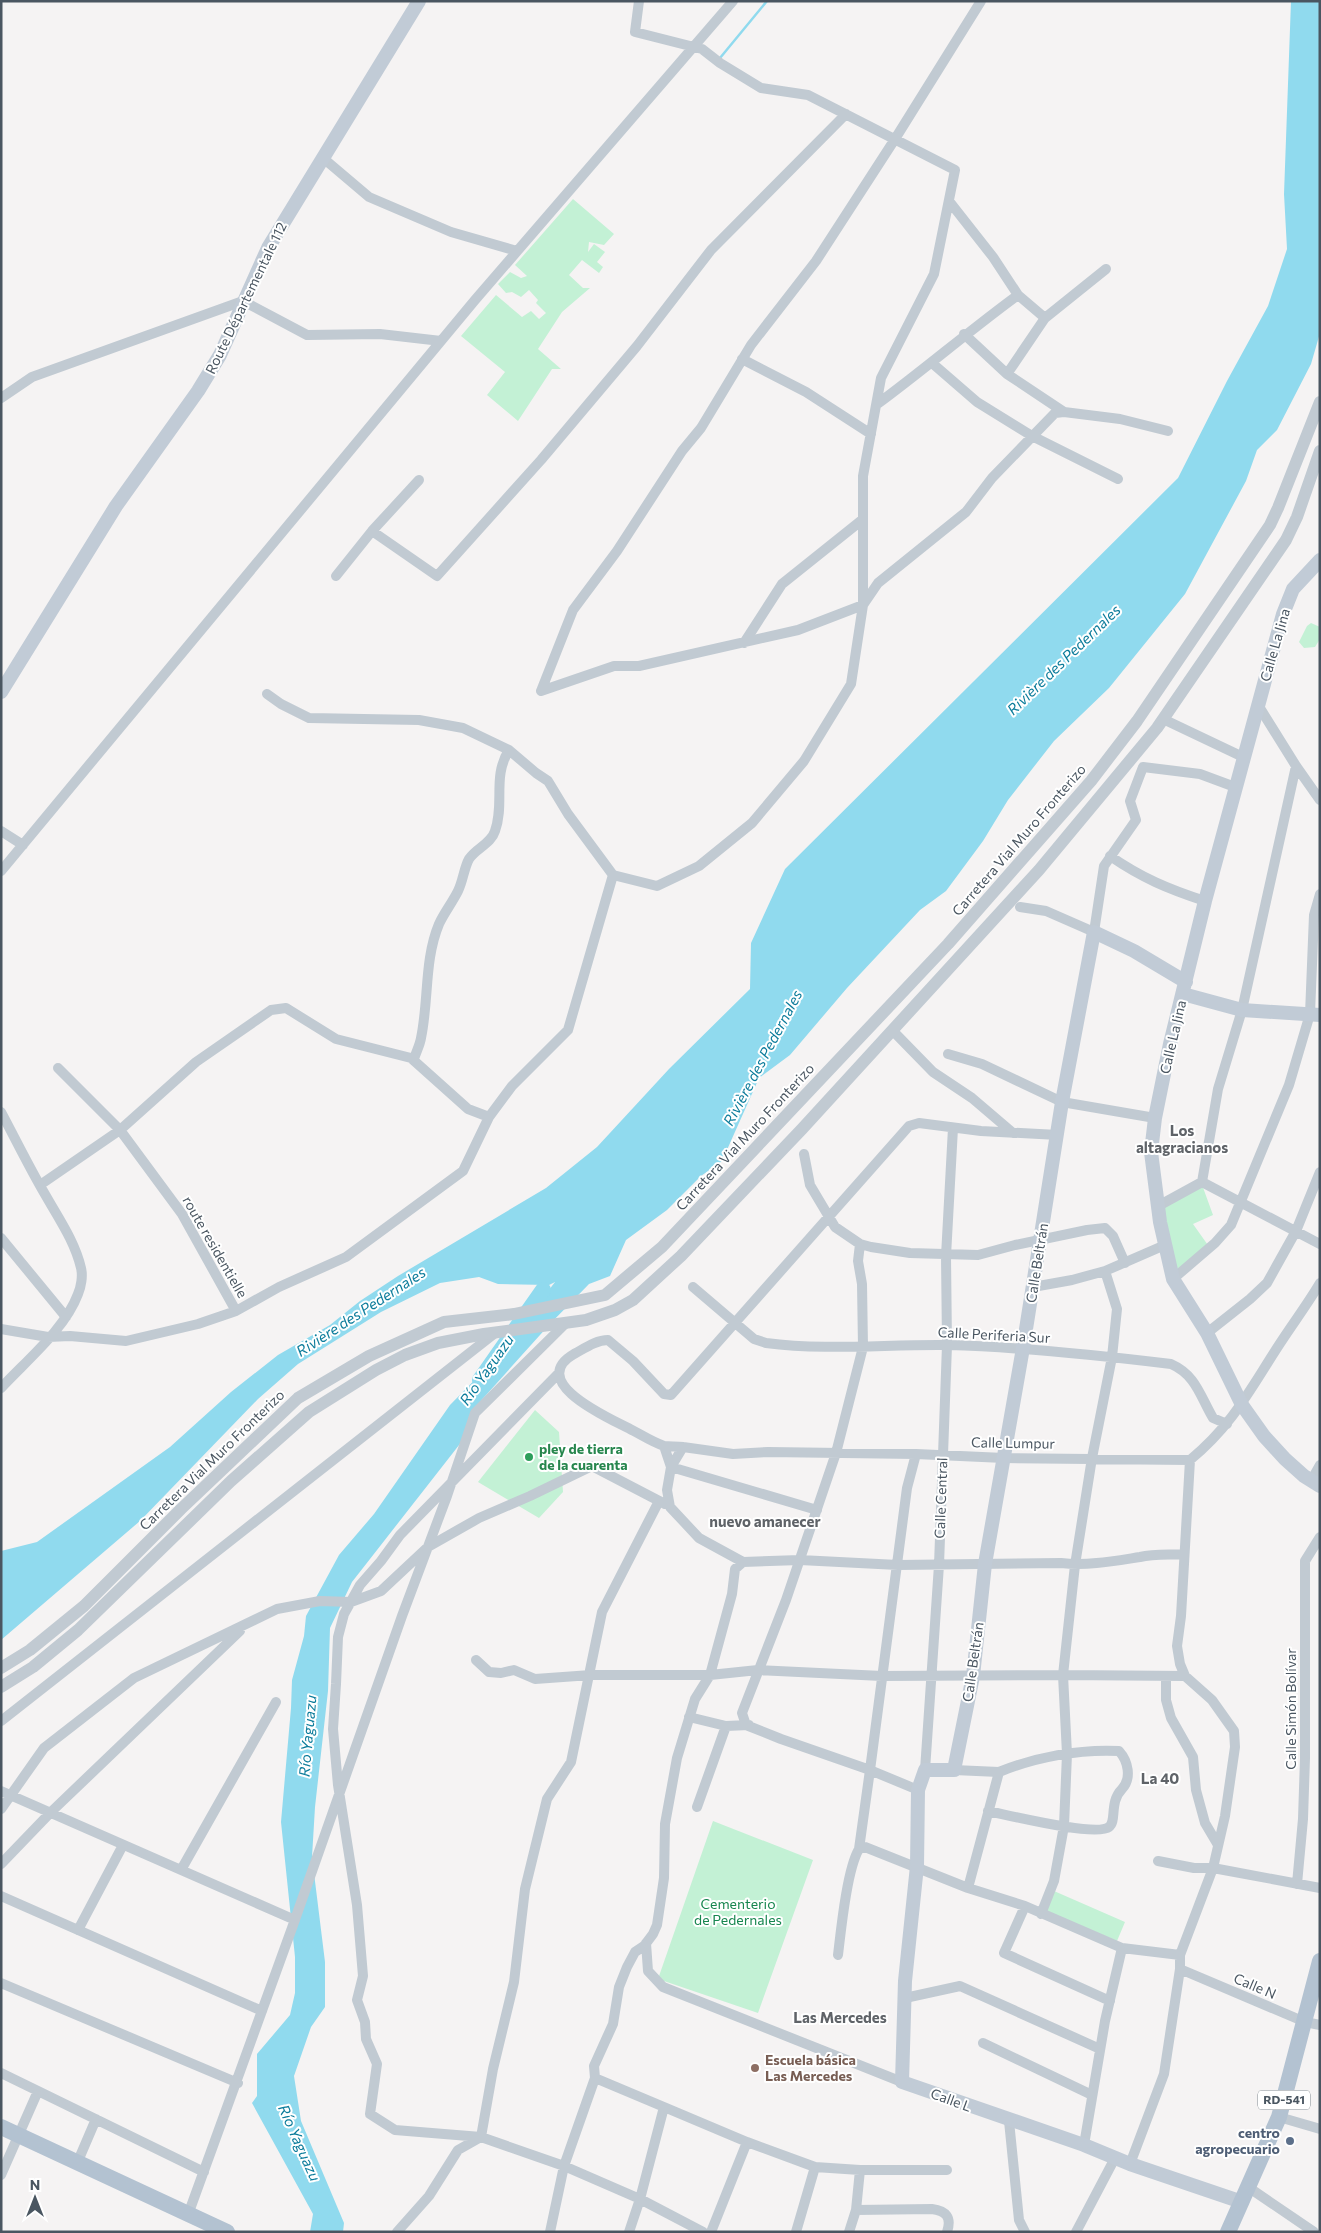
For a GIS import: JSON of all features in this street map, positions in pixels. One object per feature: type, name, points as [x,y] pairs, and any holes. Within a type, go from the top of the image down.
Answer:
[{"type":"main road","name":"Route Départementale 112","points":[[1,692],[116,506],[198,391],[220,355],[268,248],[419,1]]},
{"type":"main road","name":"Calle La Jina","points":[[1315,1484],[1280,1453],[1242,1405],[1206,1333],[1174,1279],[1160,1222],[1160,1205],[1152,1152],[1155,1118],[1170,1044],[1205,901],[1283,614],[1293,589],[1320,560]]},
{"type":"main road","points":[[1094,932],[1134,951],[1185,988],[1242,1010],[1315,1015]]},
{"type":"main road","name":"Calle Beltrán","points":[[954,1770],[973,1676],[985,1564],[1041,1240],[1062,1102],[1094,932]]},
{"type":"main road","points":[[926,1770],[954,1770]]},
{"type":"main road","name":"Calle Central","points":[[902,2082],[905,1998],[917,1866],[918,1790],[926,1770]]},
{"type":"main road","name":"RD-541","points":[[1228,2232],[1279,2117],[1312,2024],[1320,1961]]},
{"type":"main road","name":"Calle L","points":[[902,2082],[1009,2121],[1084,2145],[1130,2164],[1245,2194]]},
{"type":"main road","points":[[1,2127],[189,2212],[228,2232]]},
{"type":"street","points":[[267,694],[280,704],[309,718],[324,720],[418,720],[463,728],[509,750],[548,781],[568,814],[613,875],[657,886],[699,866],[752,823],[804,761],[852,684],[863,605],[863,476],[881,378],[934,274],[955,170],[808,96],[761,88],[720,64],[702,49],[635,32],[639,1]]},
{"type":"street","points":[[1,871],[516,251],[733,1]]},
{"type":"street","points":[[981,1],[816,261],[751,345],[701,428],[677,459],[617,551],[573,610],[541,691],[614,666],[639,666],[798,630],[863,605],[878,583],[966,512],[992,478],[1052,415],[1064,412],[1120,419],[1168,431]]},
{"type":"street","points":[[372,531],[437,576],[540,460],[637,346],[711,250],[846,114]]},
{"type":"street","points":[[323,158],[369,197],[451,232],[516,251]]},
{"type":"street","points":[[949,201],[993,257],[1018,295],[1045,318]]},
{"type":"street","points":[[1007,374],[1045,318],[1106,269]]},
{"type":"street","points":[[876,405],[932,363],[964,334],[1018,295]]},
{"type":"street","points":[[1,398],[32,376],[244,301],[307,335],[380,334],[441,341]]},
{"type":"street","points":[[964,334],[1007,374],[1064,412]]},
{"type":"street","points":[[742,359],[806,392],[871,434]]},
{"type":"street","points":[[932,363],[978,402],[1032,436],[1118,479]]},
{"type":"street","name":"Carretera Vial Muro Fronterizo","points":[[1,1668],[30,1650],[84,1606],[181,1509],[298,1398],[368,1356],[444,1322],[514,1314],[605,1295],[662,1247],[948,944],[1091,781],[1137,721],[1270,525],[1320,402]]},
{"type":"street","name":"Carretera Vial Muro Fronterizo","points":[[1,1687],[32,1668],[78,1630],[231,1481],[309,1412],[376,1370],[405,1355],[438,1342],[565,1324],[586,1320],[615,1310],[633,1300],[681,1256],[892,1031],[1039,870],[1163,719],[1286,540],[1297,516],[1320,450]]},
{"type":"street","points":[[336,576],[372,531],[419,480]]},
{"type":"street","points":[[744,643],[782,584],[862,520]]},
{"type":"street","points":[[1258,706],[1320,800]]},
{"type":"street","points":[[1163,719],[1244,757]]},
{"type":"street","points":[[414,1059],[421,1038],[430,958],[438,925],[458,892],[473,853],[488,842],[495,833],[498,816],[499,775],[502,760],[509,750]]},
{"type":"street","points":[[1202,1182],[1218,1089],[1242,1010],[1296,766]]},
{"type":"street","name":"Calle Beltrán","points":[[1094,932],[1104,866],[1136,820],[1130,801],[1143,767],[1200,774],[1235,787]]},
{"type":"street","points":[[1,831],[23,845]]},
{"type":"street","points":[[1110,856],[1136,874],[1205,901]]},
{"type":"street","points":[[1,1329],[48,1337],[70,1336],[126,1341],[198,1324],[236,1311],[279,1287],[346,1257],[463,1171],[490,1117],[512,1086],[568,1030],[613,875]]},
{"type":"street","points":[[1174,1279],[1216,1243],[1231,1225],[1289,1085],[1315,1015],[1314,924],[1320,894]]},
{"type":"street","points":[[1020,907],[1046,911],[1094,932]]},
{"type":"street","points":[[40,1185],[120,1130],[196,1062],[271,1010],[278,1008],[286,1008],[296,1013],[336,1039],[414,1059],[468,1109],[490,1117]]},
{"type":"street","points":[[892,1031],[933,1072],[972,1098],[1013,1133]]},
{"type":"street","points":[[948,1054],[982,1064],[1062,1102],[1155,1118]]},
{"type":"street","name":"route residentielle","points":[[58,1068],[120,1130],[182,1214],[236,1311]]},
{"type":"street","points":[[1,1112],[40,1185],[61,1218],[82,1269],[80,1290],[59,1329],[48,1337],[1,1388]]},
{"type":"street","points":[[703,2232],[640,2199],[564,2166],[481,2137],[395,2130],[370,2114],[377,2064],[366,2039],[365,2022],[358,2000],[363,1976],[357,1905],[338,1785],[334,1729],[338,1637],[344,1614],[360,1584],[381,1561],[400,1535],[559,1373],[566,1359],[600,1340],[608,1340],[633,1361],[664,1394],[671,1395],[909,1126],[919,1123],[1013,1133],[1058,1134]]},
{"type":"street","name":"Calle Central","points":[[926,1770],[939,1565],[947,1345],[946,1256],[953,1128]]},
{"type":"street","points":[[804,1154],[810,1185],[839,1231],[860,1244],[910,1254],[978,1255],[1087,1230],[1105,1228],[1113,1236],[1125,1263]]},
{"type":"street","points":[[1206,1333],[1250,1299],[1267,1283],[1296,1231],[1320,1172]]},
{"type":"street","points":[[1202,1182],[1320,1244]]},
{"type":"street","points":[[1160,1205],[1202,1182]]},
{"type":"street","points":[[1,1238],[66,1317]]},
{"type":"street","points":[[860,1244],[858,1261],[862,1284],[863,1347],[836,1453],[786,1600],[742,1714],[743,1721],[749,1726],[870,1770],[918,1790]]},
{"type":"street","points":[[1033,1286],[1072,1280],[1104,1271],[1165,1245]]},
{"type":"street","points":[[1041,1914],[1054,1881],[1064,1826],[1067,1754],[1063,1674],[1075,1565],[1092,1458],[1112,1357],[1117,1309],[1104,1271]]},
{"type":"street","points":[[1130,2164],[1164,2074],[1180,1969],[1180,1955],[1213,1868],[1225,1816],[1234,1747],[1234,1731],[1212,1700],[1185,1676],[1180,1664],[1177,1646],[1181,1616],[1190,1460],[1213,1441],[1242,1405],[1320,1283]]},
{"type":"street","name":"Calle Periferia Sur","points":[[693,1287],[754,1339],[766,1343],[863,1347],[947,1345],[1023,1348],[1171,1364],[1182,1369],[1193,1378],[1213,1418],[1227,1424]]},
{"type":"street","points":[[189,2212],[475,1413],[565,1324]]},
{"type":"street","points":[[1,1721],[495,1333]]},
{"type":"street","points":[[559,1373],[560,1381],[573,1397],[596,1412],[664,1446],[671,1467]]},
{"type":"street","name":"Calle Lumpur","points":[[664,1446],[683,1446],[733,1454],[943,1454],[1004,1458],[1190,1460]]},
{"type":"street","points":[[670,1507],[667,1490],[671,1467],[683,1446]]},
{"type":"street","points":[[838,1955],[852,1870],[859,1849],[907,1488],[916,1454]]},
{"type":"street","points":[[1315,1484],[1320,1465]]},
{"type":"street","points":[[1,1809],[6,1794],[44,1748],[134,1678],[277,1609],[320,1601],[351,1602],[381,1591],[428,1547],[479,1518],[592,1466],[670,1507],[699,1538],[743,1562],[800,1560],[898,1565],[1075,1565],[1107,1563],[1143,1556],[1184,1554]]},
{"type":"street","points":[[671,1467],[817,1510]]},
{"type":"street","points":[[481,2137],[493,2069],[514,1982],[525,1889],[547,1799],[571,1762],[602,1612],[659,1501]]},
{"type":"street","name":"Calle Simón Bolívar","points":[[1297,1884],[1303,1819],[1305,1758],[1305,1561],[1320,1537]]},
{"type":"street","points":[[550,2232],[564,2166],[595,2078],[594,2066],[613,2024],[622,1982],[635,1952],[653,1934],[657,1925],[664,1878],[665,1824],[677,1758],[695,1700],[710,1675],[732,1594],[736,1569],[743,1562]]},
{"type":"street","points":[[1,1864],[51,1812],[248,1623]]},
{"type":"street","points":[[476,1660],[490,1672],[501,1673],[514,1670],[536,1679],[590,1675],[710,1675],[758,1670],[882,1676],[1063,1674],[1185,1676]]},
{"type":"street","points":[[1166,1676],[1166,1700],[1171,1718],[1193,1757],[1196,1790],[1204,1823],[1218,1845]]},
{"type":"street","points":[[181,1870],[276,1702]]},
{"type":"street","points":[[689,1717],[726,1726],[749,1726]]},
{"type":"street","points":[[697,1807],[726,1726]]},
{"type":"street","points":[[954,1770],[999,1772],[1018,1764],[1083,1751],[1119,1751],[1125,1758],[1128,1776],[1126,1784],[1117,1793],[1113,1803],[1113,1821],[1111,1826],[1097,1831],[988,1811]]},
{"type":"street","points":[[968,1888],[999,1772]]},
{"type":"street","points":[[6,1794],[295,1920]]},
{"type":"street","points":[[78,1930],[123,1845]]},
{"type":"street","points":[[859,1849],[870,1848],[968,1888],[1025,1906],[1122,1948],[1180,1955]]},
{"type":"street","points":[[1158,1860],[1194,1868],[1213,1868],[1320,1888]]},
{"type":"street","points":[[1,1896],[262,2011]]},
{"type":"street","points":[[1025,1906],[1004,1953],[1110,2000]]},
{"type":"street","name":"Calle L","points":[[646,1942],[648,1971],[663,1986],[902,2082]]},
{"type":"street","points":[[1084,2145],[1100,2049],[1122,1948]]},
{"type":"street","name":"Calle N","points":[[1180,1969],[1312,2024]]},
{"type":"street","points":[[1,1984],[238,2083]]},
{"type":"street","points":[[905,1998],[960,1986],[1100,2049]]},
{"type":"street","points":[[983,2044],[1092,2095]]},
{"type":"street","points":[[1,2073],[204,2172]]},
{"type":"street","points":[[595,2078],[747,2142],[815,2167],[860,2170],[947,2170]]},
{"type":"street","points":[[1,2175],[38,2091]]},
{"type":"street","points":[[629,2232],[640,2199],[664,2107]]},
{"type":"street","points":[[1279,2117],[1320,2129]]},
{"type":"street","points":[[78,2161],[96,2119]]},
{"type":"street","points":[[1009,2121],[1019,2220],[1024,2232]]},
{"type":"street","points":[[397,2232],[429,2196],[458,2150],[481,2137]]},
{"type":"street","points":[[712,2232],[747,2142]]},
{"type":"street","points":[[1076,2232],[1115,2158]]},
{"type":"street","points":[[796,2232],[815,2167]]},
{"type":"street","points":[[849,2232],[856,2210],[860,2170]]},
{"type":"street","points":[[1245,2194],[1314,2232]]},
{"type":"street","points":[[856,2210],[943,2210],[949,2220],[947,2232]]},
{"type":"green space","points":[[573,199],[614,234],[604,245],[589,242],[588,252],[594,244],[605,252],[597,262],[603,267],[599,273],[582,260],[569,275],[583,288],[590,288],[562,312],[538,349],[561,369],[552,369],[518,421],[487,395],[505,372],[461,336],[496,295],[522,317],[531,311],[539,319],[546,313],[536,303],[538,300],[529,290],[521,297],[512,292],[506,293],[498,284],[510,272],[521,278],[527,276],[515,265]]},
{"type":"green space","points":[[1311,623],[1320,627],[1320,639],[1315,647],[1304,648],[1299,642],[1307,626]]},
{"type":"green space","points":[[1201,1182],[1213,1215],[1193,1224],[1210,1248],[1177,1276],[1160,1205]]},
{"type":"green space","name":"pley de tierra de la cuarenta","points":[[535,1410],[559,1432],[563,1492],[539,1518],[478,1482]]},
{"type":"green space","name":"Cementerio de Pedernales","points":[[713,1821],[813,1860],[758,2013],[658,1979]]},
{"type":"green space","points":[[1054,1891],[1125,1922],[1117,1941],[1046,1911]]},
{"type":"water","name":"Rivière des Pedernales","points":[[1291,1],[1320,1],[1320,333],[1311,364],[1277,430],[1257,450],[1246,481],[1185,594],[1109,688],[1054,741],[1008,800],[983,841],[946,891],[920,910],[847,988],[790,1055],[759,1078],[722,1161],[701,1176],[667,1210],[626,1240],[610,1276],[589,1284],[549,1325],[478,1404],[463,1440],[352,1582],[330,1628],[328,1691],[315,1807],[312,1857],[325,1962],[325,2007],[311,2027],[294,2076],[301,2121],[344,2223],[343,2232],[310,2232],[313,2214],[252,2103],[257,2096],[257,2054],[290,2015],[295,1993],[295,1957],[281,1822],[292,1680],[304,1636],[306,1616],[339,1555],[374,1514],[450,1405],[501,1353],[555,1282],[549,1285],[498,1284],[479,1277],[440,1283],[381,1312],[298,1364],[258,1399],[140,1521],[1,1640],[1,1551],[37,1542],[170,1447],[231,1392],[278,1355],[330,1325],[360,1301],[398,1276],[546,1188],[597,1147],[669,1069],[750,989],[751,943],[785,869],[1178,478],[1227,381],[1268,306],[1287,249],[1284,194]]},
{"type":"waterway","points":[[720,58],[767,1]]},
{"type":"waterway","name":"Río Yaguazu","points":[[480,1380],[543,1290]]},
{"type":"place","name":"pley de tierra de la cuarenta","points":[[529,1457]]},
{"type":"place","name":"Escuela básica Las Mercedes","points":[[755,2068]]},
{"type":"place","name":"centro agropecuario","points":[[1290,2141]]},
{"type":"district","name":"Los altagracianos","points":[[1182,1140]]},
{"type":"district","name":"nuevo amanecer","points":[[765,1522]]},
{"type":"district","name":"La 40","points":[[1160,1779]]},
{"type":"district","name":"Las Mercedes","points":[[840,2018]]}]
